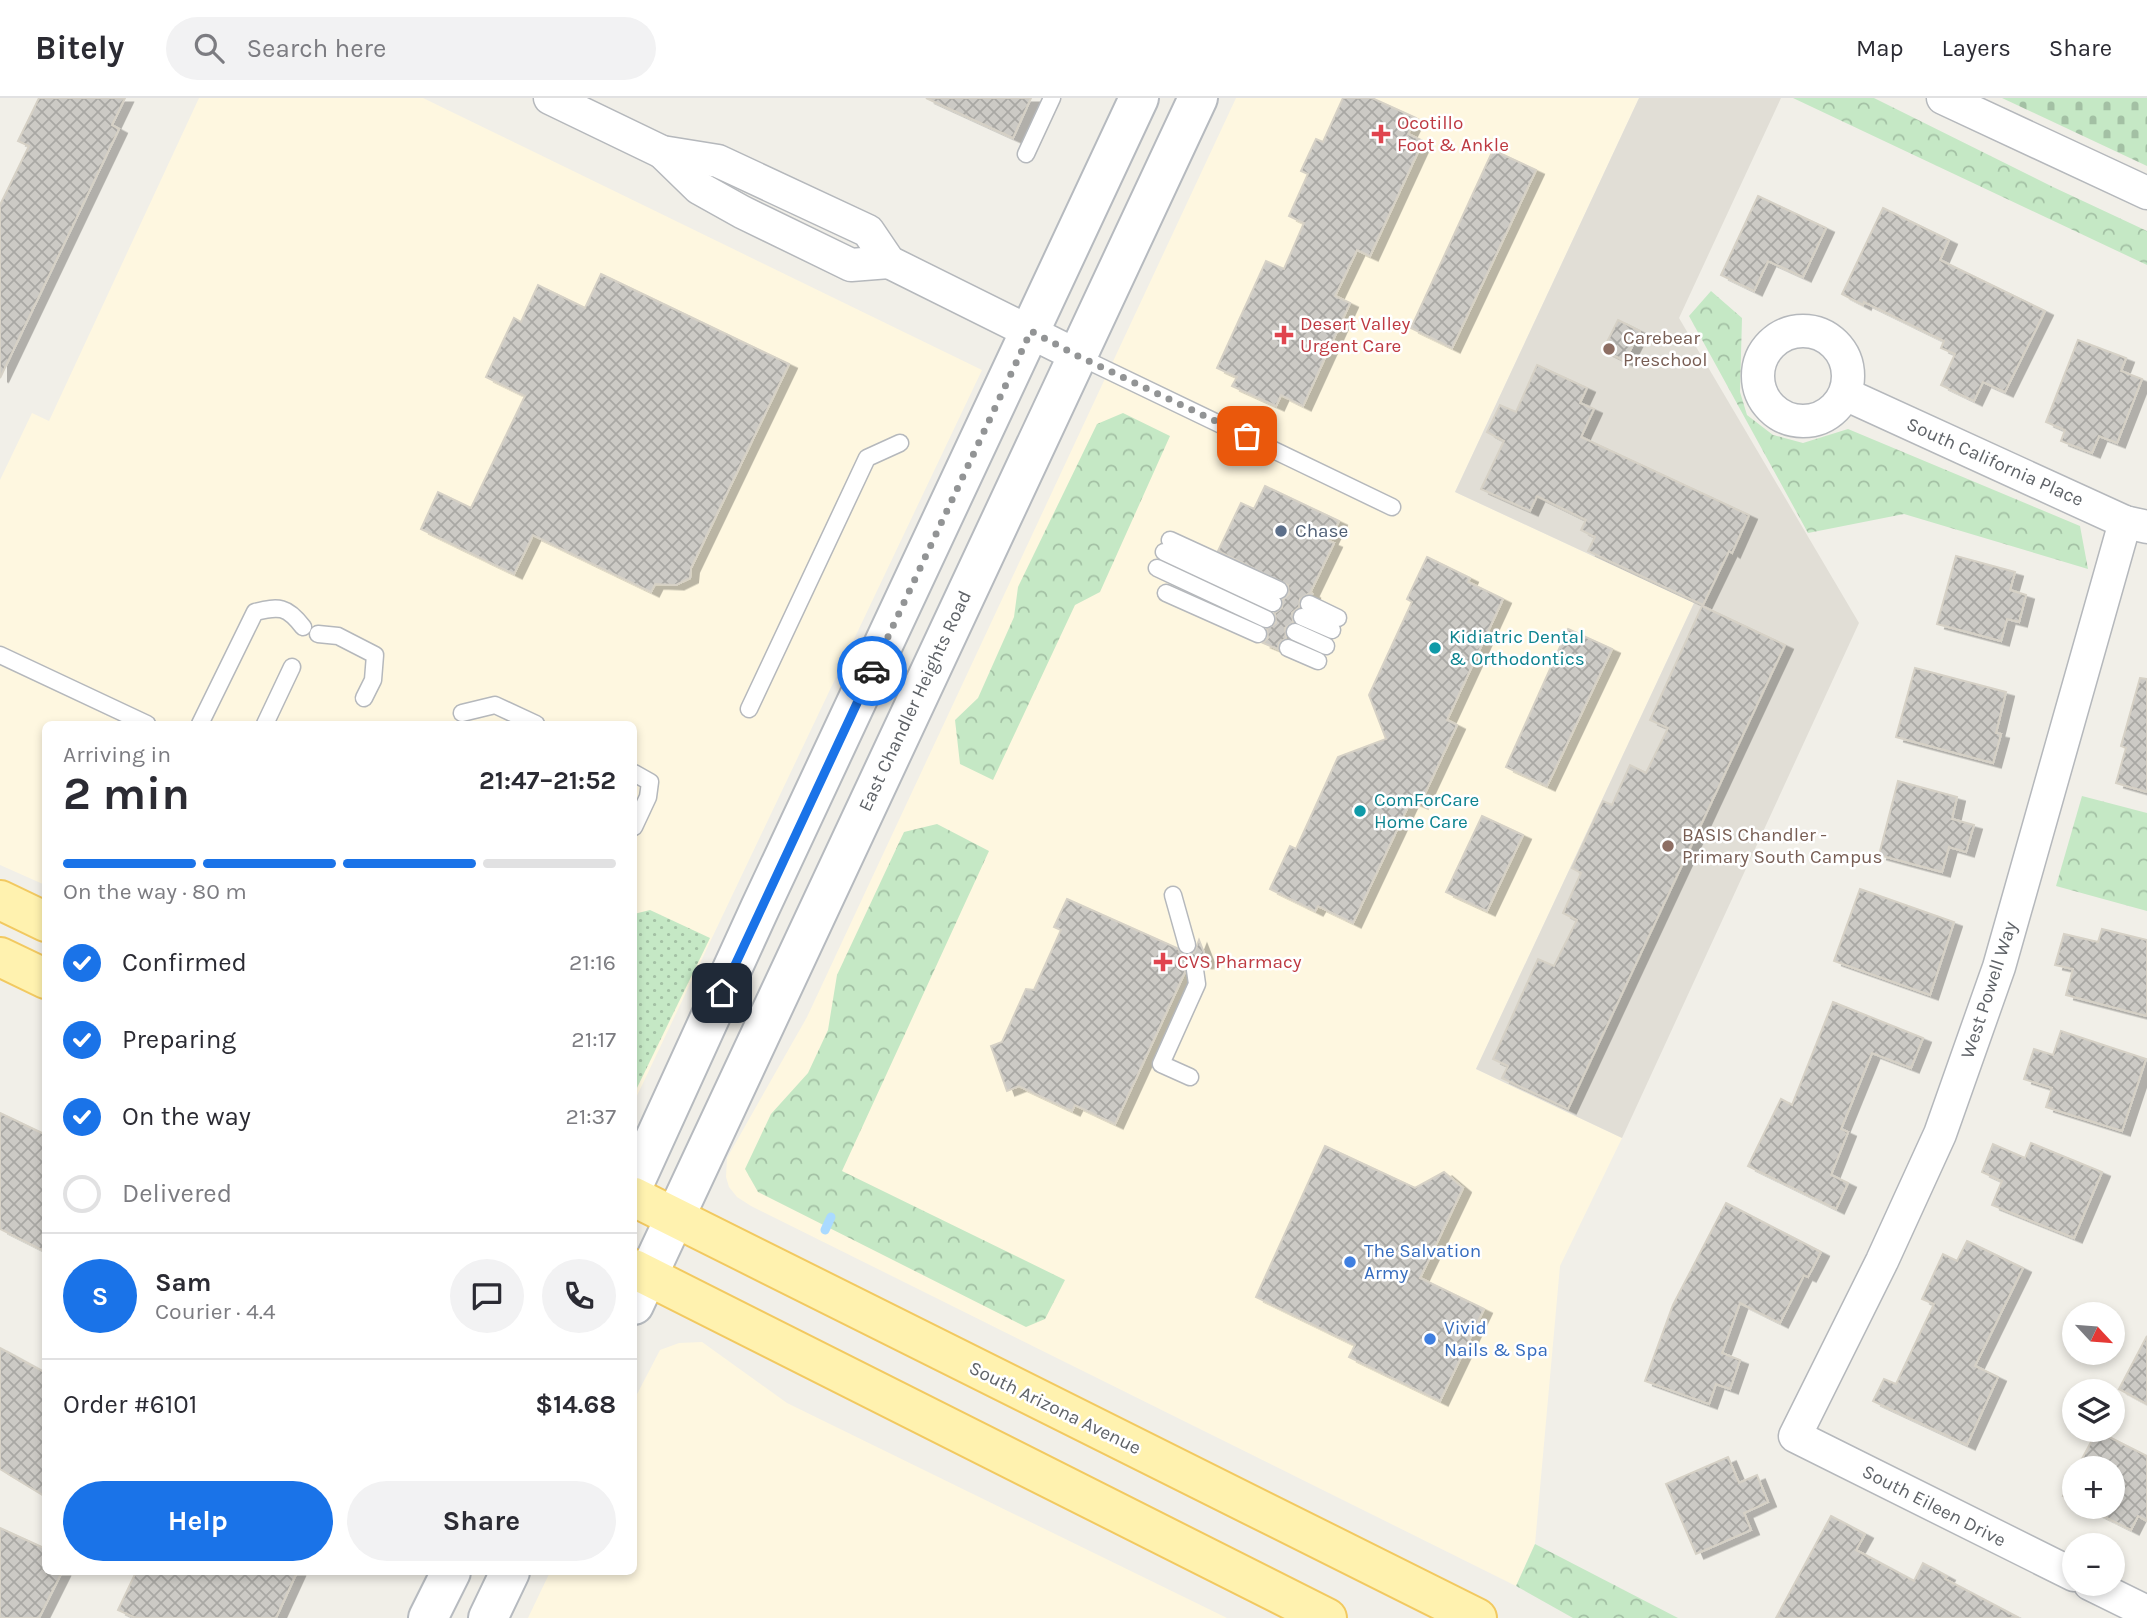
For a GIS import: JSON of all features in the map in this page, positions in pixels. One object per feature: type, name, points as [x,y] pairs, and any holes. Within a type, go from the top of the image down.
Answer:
[{"type":"main road","points":[[637,1177],[1139,98]]},
{"type":"main road","name":"East Chandler Heights Road","points":[[638,1284],[674,1218],[1198,98]]},
{"type":"main road","points":[[965,474],[1012,496]]},
{"type":"main road","points":[[0,900],[42,920]]},
{"type":"main road","points":[[0,957],[42,977]]},
{"type":"main road","name":"South Arizona Avenue","points":[[637,1199],[1477,1618]]},
{"type":"main road","points":[[638,1284],[1328,1618]]},
{"type":"main road","points":[[428,1618],[450,1575]]},
{"type":"main road","points":[[488,1618],[509,1575]]},
{"type":"street","points":[[550,98],[662,152],[718,161],[868,231],[890,262],[1078,356]]},
{"type":"street","points":[[1943,98],[2147,193]]},
{"type":"street","points":[[662,152],[699,188],[851,265],[890,262]]},
{"type":"street","points":[[789,235],[806,201]]},
{"type":"street","name":"South California Place","points":[[1844,394],[2136,524]]},
{"type":"street","name":"West Powell Way","points":[[1794,1436],[1882,1261],[1944,1121],[1999,967],[2136,524]]},
{"type":"street","name":"South Eileen Drive","points":[[1794,1436],[2062,1570]]},
{"type":"street","points":[[2114,1596],[2147,1612]]},
{"type":"lane","points":[[1026,154],[1052,98]]},
{"type":"lane","points":[[1078,356],[1392,507]]},
{"type":"lane","points":[[749,709],[867,458],[900,443]]},
{"type":"lane","points":[[1266,619],[1163,553],[1276,597]]},
{"type":"lane","points":[[1166,593],[1258,635]]},
{"type":"lane","points":[[201,721],[255,612],[276,607],[301,618]]},
{"type":"lane","points":[[1332,631],[1302,617],[1332,631]]},
{"type":"lane","points":[[321,627],[375,654],[373,680],[363,698]]},
{"type":"lane","points":[[1288,648],[1318,661]]},
{"type":"lane","points":[[0,655],[141,721]]},
{"type":"lane","points":[[266,721],[292,667]]},
{"type":"lane","points":[[462,713],[495,705],[530,721]]},
{"type":"lane","points":[[637,775],[650,782],[648,797],[637,821]]},
{"type":"lane","points":[[1173,895],[1187,945]]},
{"type":"lane","points":[[1191,1077],[1161,1064],[1197,984],[1195,970]]},
{"type":"shaded area","points":[[199,98],[423,98],[982,370],[637,1096],[637,721],[42,721],[42,884],[0,865],[0,480],[32,413],[49,421]]},
{"type":"shaded area","points":[[1236,98],[1639,98],[1455,492],[1694,603],[1476,1069],[1622,1138],[1560,1266],[1535,1544],[1516,1586],[751,1206],[737,1197],[729,1187],[726,1177],[727,1158],[807,1017]]},
{"type":"shaded area","name":"BASIS Chandler - Primary South Campus","points":[[1639,98],[1781,98],[1679,318],[1859,623],[1622,1138],[1476,1069],[1694,603],[1455,492]]},
{"type":"shaded area","points":[[702,1342],[787,1403],[1227,1618],[528,1618],[549,1575],[637,1575],[637,1394],[660,1350],[679,1343]]},
{"type":"green space","points":[[1793,98],[1874,98],[2147,231],[2147,265]]},
{"type":"green space","points":[[2002,98],[2147,98],[2147,166]]},
{"type":"green space","points":[[1711,291],[1742,318],[1740,392],[1747,415],[1773,435],[1803,443],[1848,429],[2080,526],[2088,569],[1904,514],[1808,533],[1689,316]]},
{"type":"green space","points":[[1123,413],[1170,436],[1100,592],[1075,605],[993,780],[960,764],[955,720],[978,698],[1014,617],[1018,587],[1097,424]]},
{"type":"green space","points":[[2082,796],[2147,813],[2147,911],[2056,886]]},
{"type":"green space","points":[[937,824],[989,851],[842,1171],[1065,1280],[1045,1319],[1026,1327],[758,1192],[745,1169],[771,1114],[808,1073],[828,1030],[837,975],[904,832]]},
{"type":"green space","points":[[650,910],[710,938],[637,1088],[637,913]]},
{"type":"green space","points":[[1535,1544],[1678,1618],[1573,1618],[1516,1586]]},
{"type":"building","points":[[39,98],[125,98],[112,125],[119,129],[0,378],[0,205],[29,146],[18,141]]},
{"type":"building","points":[[926,98],[1031,98],[1013,138]]},
{"type":"building","points":[[1343,98],[1372,98],[1416,118],[1408,134],[1423,141],[1370,256],[1357,250],[1335,296],[1350,303],[1303,406],[1281,395],[1276,406],[1232,386],[1237,377],[1217,368],[1266,261],[1284,269],[1304,223],[1289,216],[1308,174],[1301,171],[1316,139],[1323,142]]},
{"type":"building","points":[[1493,150],[1536,170],[1452,348],[1411,328]]},
{"type":"building","points":[[1758,196],[1826,228],[1803,277],[1768,261],[1754,291],[1721,275]]},
{"type":"building","points":[[1883,208],[1949,240],[1940,260],[2045,311],[2005,392],[1983,382],[1974,401],[1941,385],[1955,354],[1941,348],[1944,341],[1842,294]]},
{"type":"building","points":[[601,274],[789,364],[691,568],[690,578],[676,585],[655,584],[651,592],[533,535],[514,574],[421,529],[438,492],[471,508],[525,396],[486,377],[514,318],[521,322],[538,285],[585,308]]},
{"type":"building","points":[[1618,320],[1640,331],[1625,361],[1603,350]]},
{"type":"building","points":[[2078,340],[2126,358],[2121,371],[2142,379],[2117,443],[2099,436],[2092,453],[2061,441],[2065,430],[2046,422]]},
{"type":"building","points":[[1537,365],[1587,388],[1580,403],[1594,409],[1581,437],[1749,515],[1732,553],[1729,551],[1703,605],[1588,551],[1595,537],[1581,530],[1586,520],[1537,496],[1530,511],[1481,489],[1504,441],[1487,432],[1500,405],[1516,412]]},
{"type":"building","name":"Chase","points":[[1265,486],[1339,521],[1329,541],[1334,543],[1310,593],[1313,594],[1300,599],[1299,607],[1292,613],[1293,622],[1285,628],[1286,638],[1279,643],[1278,649],[1263,643],[1268,638],[1267,629],[1276,623],[1275,613],[1282,608],[1283,600],[1289,594],[1288,585],[1218,551],[1241,503],[1254,509]]},
{"type":"building","points":[[1956,556],[2015,572],[2010,590],[2026,595],[2019,622],[2007,619],[2001,641],[1937,624]]},
{"type":"building","points":[[1427,557],[1470,578],[1468,582],[1503,599],[1447,720],[1457,725],[1420,804],[1411,800],[1353,923],[1318,906],[1315,911],[1270,889],[1290,846],[1296,849],[1338,757],[1386,739],[1369,695],[1412,602],[1407,599]]},
{"type":"building","points":[[1702,606],[1785,645],[1568,1109],[1502,1078],[1508,1066],[1493,1059],[1538,959],[1554,966],[1577,920],[1563,913],[1581,873],[1572,868],[1603,801],[1612,805],[1630,765],[1646,773],[1668,728],[1650,720]]},
{"type":"building","points":[[1568,629],[1612,649],[1547,786],[1506,767]]},
{"type":"building","points":[[1915,668],[2006,692],[1996,733],[2001,734],[1993,763],[1896,737]]},
{"type":"building","points":[[2140,678],[2147,679],[2147,792],[2116,783],[2126,748],[2121,746]]},
{"type":"building","points":[[1898,781],[1957,797],[1952,819],[1974,825],[1966,852],[1949,847],[1942,872],[1879,855]]},
{"type":"building","points":[[1482,816],[1523,835],[1487,911],[1446,892]]},
{"type":"building","points":[[1860,889],[1954,922],[1930,995],[1834,961]]},
{"type":"building","name":"CVS Pharmacy","points":[[1067,899],[1177,948],[1184,955],[1194,953],[1199,940],[1208,963],[1194,960],[1186,965],[1115,1124],[1075,1105],[1072,1111],[1019,1086],[1007,1091],[991,1046],[1002,1042],[1026,989],[1034,990],[1061,930],[1054,927]]},
{"type":"building","points":[[2102,929],[2147,940],[2147,1016],[2066,995],[2073,969],[2055,965],[2064,934],[2098,942]]},
{"type":"building","points":[[1833,1002],[1923,1038],[1911,1068],[1872,1053],[1841,1129],[1848,1132],[1831,1175],[1848,1183],[1836,1209],[1748,1166],[1781,1099],[1792,1105]]},
{"type":"building","points":[[2061,1031],[2146,1059],[2122,1131],[2046,1107],[2052,1088],[2024,1079],[2034,1049],[2053,1055]]},
{"type":"building","points":[[0,1113],[42,1133],[42,1250],[0,1229]]},
{"type":"building","points":[[2031,1143],[2102,1172],[2074,1238],[1992,1205],[2002,1181],[1982,1172],[1993,1144],[2025,1158]]},
{"type":"building","name":"The Salvation Army","points":[[1325,1146],[1415,1188],[1444,1172],[1463,1188],[1420,1278],[1484,1309],[1440,1401],[1349,1357],[1355,1345],[1256,1297]]},
{"type":"building","points":[[1726,1203],[1821,1252],[1808,1277],[1804,1275],[1780,1323],[1740,1303],[1722,1353],[1740,1360],[1730,1389],[1716,1384],[1709,1404],[1645,1381],[1673,1305]]},
{"type":"building","points":[[1967,1241],[2023,1268],[1975,1366],[1998,1377],[1967,1445],[1873,1401],[1884,1379],[1896,1384],[1934,1304],[1922,1299],[1943,1254],[1957,1261]]},
{"type":"building","points":[[2147,1336],[2147,1404],[2125,1392],[2124,1379]]},
{"type":"building","points":[[0,1348],[42,1371],[42,1495],[0,1469]]},
{"type":"building","points":[[2091,1442],[2119,1442],[2147,1456],[2147,1521],[2138,1516],[2131,1530],[2109,1519],[2125,1519],[2125,1456],[2083,1456]]},
{"type":"building","points":[[1728,1457],[1739,1483],[1757,1475],[1768,1502],[1744,1513],[1751,1530],[1696,1554],[1666,1484]]},
{"type":"building","points":[[1831,1516],[1865,1534],[1856,1550],[1914,1581],[1923,1563],[1947,1576],[1945,1579],[2019,1618],[1776,1618]]},
{"type":"building","points":[[0,1528],[42,1547],[42,1575],[60,1575],[39,1618],[0,1618]]},
{"type":"building","points":[[135,1575],[296,1575],[276,1618],[136,1618],[118,1610]]},
{"type":"waterway","points":[[825,1230],[831,1217]]},
{"type":"way so far","points":[[872,671],[1031,331],[1247,436]]},
{"type":"place","name":"Ocotillo Foot & Ankle","points":[[1381,134]]},
{"type":"place","name":"Desert Valley Urgent Care","points":[[1284,335]]},
{"type":"place","name":"Carebear Preschool","points":[[1609,349]]},
{"type":"place","name":"Chase","points":[[1281,531]]},
{"type":"place","name":"Kidiatric Dental & Orthodontics","points":[[1435,648]]},
{"type":"place","name":"ComForCare Home Care","points":[[1360,811]]},
{"type":"place","name":"BASIS Chandler - Primary South Campus","points":[[1668,846]]},
{"type":"place","name":"CVS Pharmacy","points":[[1163,962]]},
{"type":"place","name":"The Salvation Army","points":[[1350,1262]]},
{"type":"place","name":"Vivid Nails & Spa","points":[[1430,1339]]},
{"type":"route","points":[[722,993],[872,671]]}]
